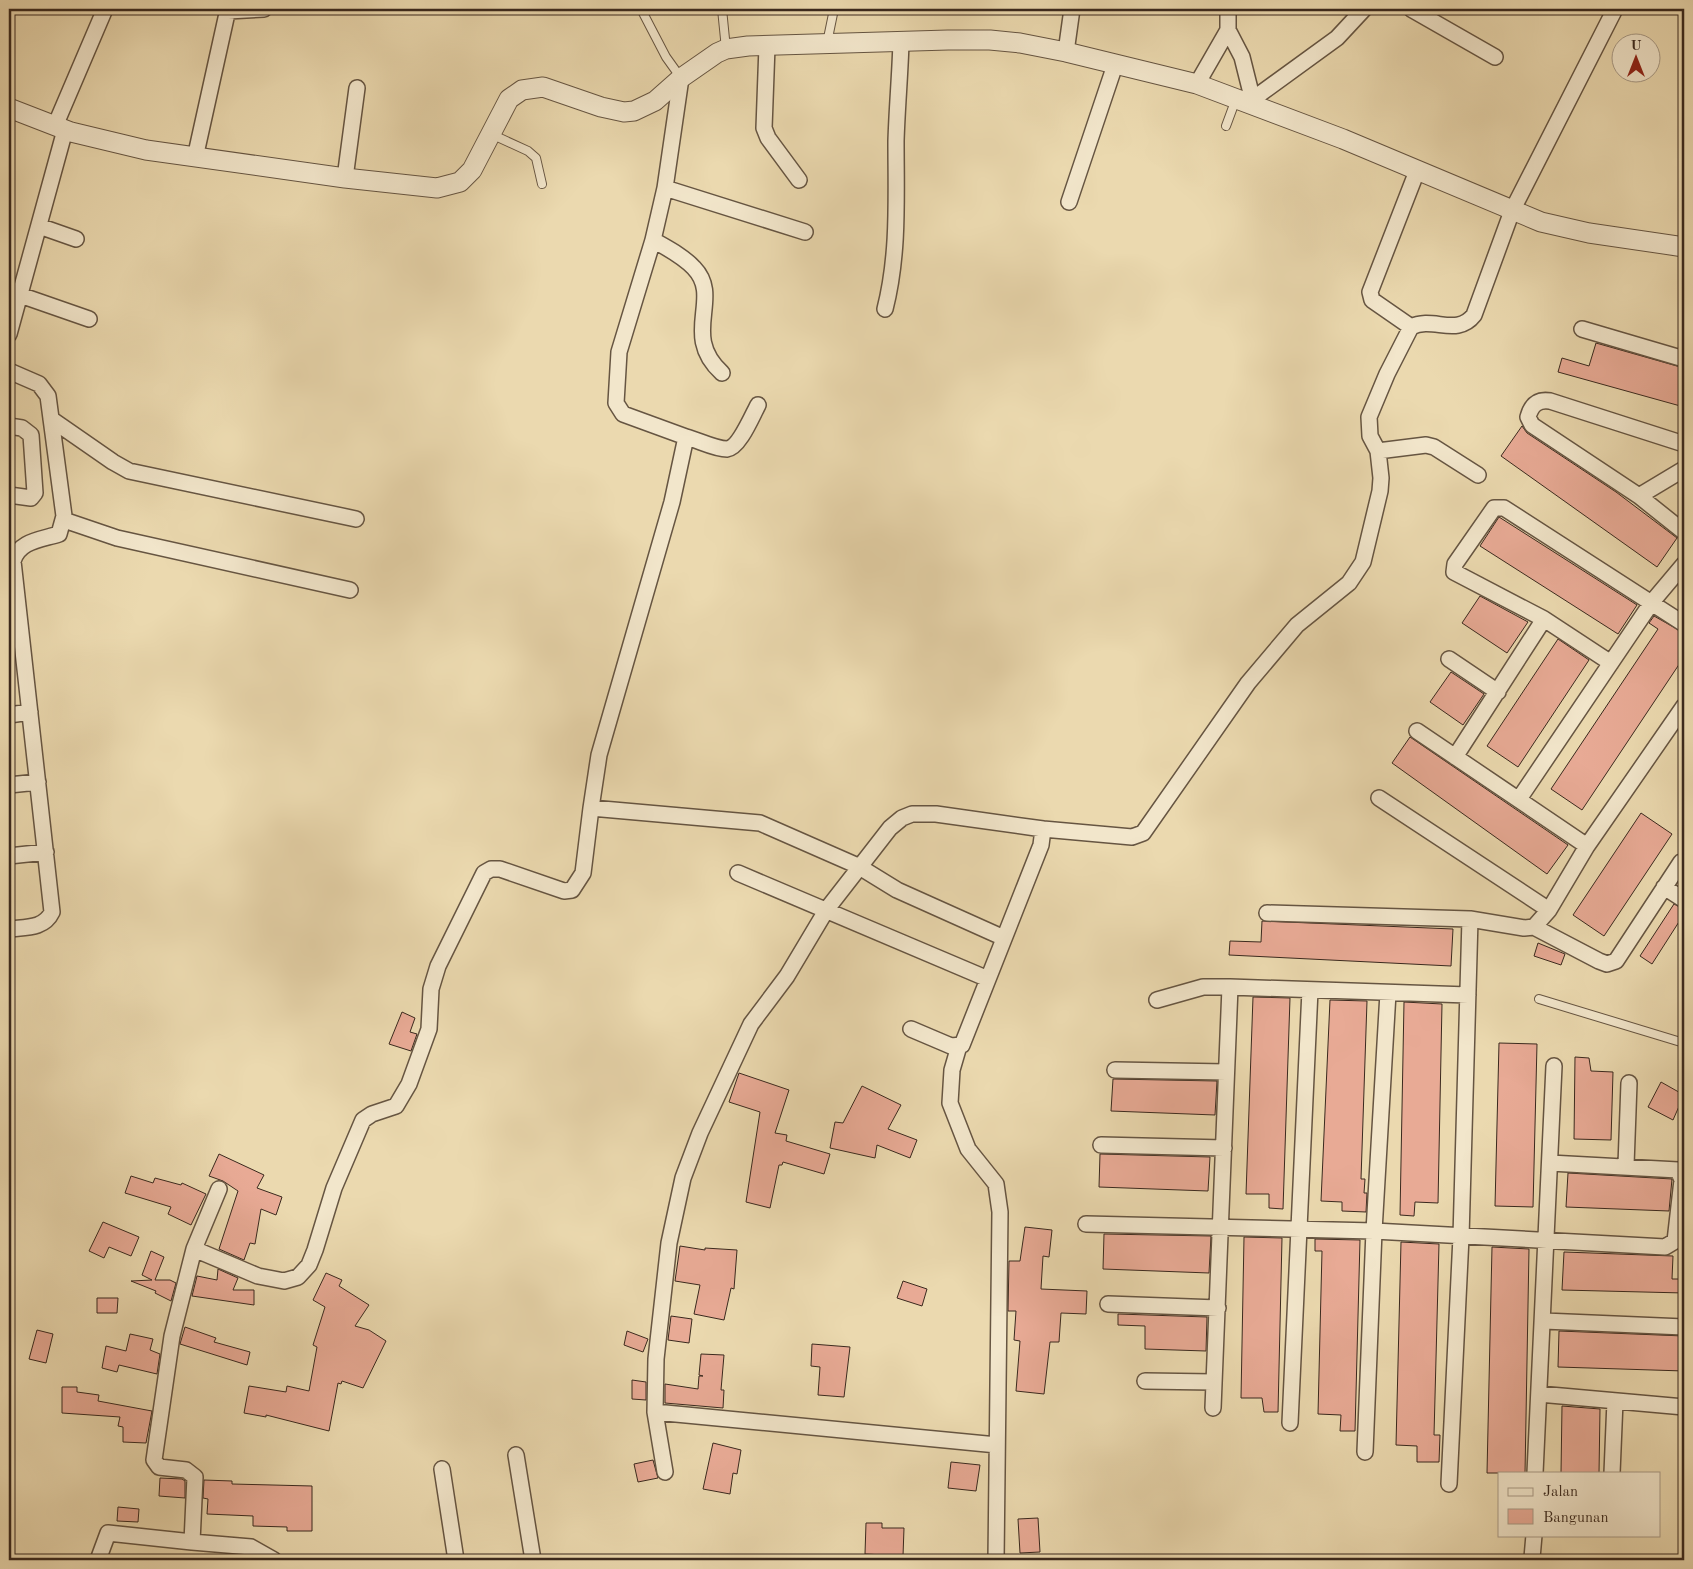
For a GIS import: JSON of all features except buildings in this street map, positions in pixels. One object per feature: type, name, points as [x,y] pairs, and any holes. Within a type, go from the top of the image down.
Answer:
[{"type":"street","points":[[9,334],[39,226],[60,128],[105,9]]},
{"type":"street","points":[[195,158],[228,10],[264,9]]},
{"type":"street","points":[[1066,52],[1072,9]]},
{"type":"street","points":[[1228,9],[1228,30],[1242,57],[1248,101]]},
{"type":"street","points":[[1248,101],[1337,38],[1364,9]]},
{"type":"street","points":[[1411,9],[1495,57]]},
{"type":"street","points":[[1417,171],[1370,292],[1372,300],[1411,326],[1424,323],[1456,326],[1466,323],[1473,317],[1512,211],[1615,9]]},
{"type":"street","points":[[1197,84],[1228,30]]},
{"type":"street","points":[[9,108],[60,128],[146,150],[345,178],[437,188],[452,185],[466,178],[509,99],[513,94],[528,88],[551,88],[601,107],[624,112],[644,107],[681,78],[726,49],[827,43],[990,40],[1066,52],[1197,84],[1248,101],[1343,139],[1512,211],[1564,228],[1684,247]]},
{"type":"street","points":[[885,309],[892,282],[895,252],[896,139],[901,42]]},
{"type":"street","points":[[767,46],[764,128],[768,138],[799,180]]},
{"type":"street","points":[[1069,202],[1115,65]]},
{"type":"street","points":[[681,78],[665,188],[653,240],[622,338],[616,403],[623,414],[723,448],[733,447],[738,442],[758,405]]},
{"type":"street","points":[[345,178],[357,88]]},
{"type":"street","points":[[665,188],[805,232]]},
{"type":"street","points":[[39,226],[76,239]]},
{"type":"street","points":[[653,240],[688,263],[701,278],[704,291],[703,347],[712,364],[722,373]]},
{"type":"street","points":[[20,295],[89,318]]},
{"type":"street","points":[[666,1472],[655,1412],[656,1359],[669,1243],[683,1178],[700,1133],[751,1024],[787,976],[827,909],[858,866],[890,828],[902,818],[912,814],[936,814],[1043,829],[1132,837],[1143,833],[1254,676],[1297,625],[1316,607],[1342,589],[1357,573],[1363,562],[1380,491],[1378,451],[1370,436],[1369,417],[1387,374],[1411,326]]},
{"type":"street","points":[[1582,328],[1684,359]]},
{"type":"street","points":[[9,371],[39,384],[48,396],[64,520],[59,534],[25,544],[16,551],[11,573],[15,644],[30,712],[52,912],[48,920],[40,925],[9,929]]},
{"type":"street","points":[[1684,444],[1550,401],[1541,400],[1536,403],[1528,418],[1532,425],[1638,496],[1684,532]]},
{"type":"street","points":[[51,419],[129,472],[356,519]]},
{"type":"street","points":[[9,426],[22,428],[31,436],[35,493],[31,498],[9,495]]},
{"type":"street","points":[[194,1249],[258,1276],[284,1281],[298,1277],[304,1272],[315,1250],[334,1188],[363,1120],[396,1106],[409,1084],[429,1029],[434,976],[484,873],[500,869],[564,892],[572,890],[582,873],[598,754],[672,502],[686,437]]},
{"type":"street","points":[[1378,451],[1426,446],[1434,447],[1478,475]]},
{"type":"street","points":[[1638,496],[1684,469]]},
{"type":"street","points":[[1610,663],[1544,619],[1454,572],[1455,564],[1494,508],[1504,508],[1684,624]]},
{"type":"street","points":[[64,520],[117,538],[350,590]]},
{"type":"street","points":[[1519,798],[1652,602],[1684,564]]},
{"type":"street","points":[[1456,757],[1544,619]]},
{"type":"street","points":[[1449,659],[1498,692]]},
{"type":"street","points":[[1534,927],[1549,910],[1587,846],[1684,706]]},
{"type":"street","points":[[9,714],[30,712]]},
{"type":"street","points":[[1417,731],[1519,798],[1587,846]]},
{"type":"street","points":[[9,786],[38,782]]},
{"type":"street","points":[[1379,798],[1549,910]]},
{"type":"street","points":[[591,808],[760,823],[858,866],[897,890],[1004,938]]},
{"type":"street","points":[[996,1560],[1000,1212],[998,1188],[994,1178],[968,1149],[954,1117],[950,1103],[952,1070],[959,1046],[966,1038],[1041,845],[1043,829]]},
{"type":"street","points":[[9,856],[46,852]]},
{"type":"street","points":[[1267,913],[1470,920],[1524,928],[1534,927],[1607,964],[1616,961],[1681,862]]},
{"type":"street","points":[[738,873],[827,909],[861,926],[988,979]]},
{"type":"street","points":[[1664,888],[1684,900]]},
{"type":"street","points":[[1450,1484],[1461,1236],[1470,920]]},
{"type":"street","points":[[1157,1000],[1204,987],[1468,995]]},
{"type":"street","points":[[1213,1408],[1230,987]]},
{"type":"street","points":[[1290,1423],[1310,990]]},
{"type":"street","points":[[1365,1452],[1374,1231],[1388,993]]},
{"type":"street","points":[[911,1029],[951,1046],[959,1046]]},
{"type":"street","points":[[1535,1472],[1544,1321],[1554,1066]]},
{"type":"street","points":[[1114,1070],[1226,1072]]},
{"type":"street","points":[[1626,1165],[1629,1083]]},
{"type":"street","points":[[1101,1145],[1224,1148]]},
{"type":"street","points":[[1086,1224],[1374,1231],[1665,1247],[1673,1244],[1677,1228],[1682,1180],[1680,1172],[1672,1168],[1550,1163]]},
{"type":"street","points":[[192,1542],[195,1477],[186,1470],[160,1467],[154,1458],[172,1336],[194,1249],[219,1188]]},
{"type":"street","points":[[1108,1304],[1218,1308]]},
{"type":"street","points":[[1544,1321],[1684,1327]]},
{"type":"street","points":[[1145,1381],[1213,1382]]},
{"type":"street","points":[[1539,1394],[1684,1407]]},
{"type":"street","points":[[1612,1472],[1614,1401]]},
{"type":"street","points":[[655,1412],[997,1445]]},
{"type":"street","points":[[516,1455],[532,1560]]},
{"type":"street","points":[[442,1469],[456,1560]]},
{"type":"street","points":[[98,1560],[108,1533],[251,1547],[274,1560]]},
{"type":"street","points":[[1532,1558],[1534,1536]]},
{"type":"lane","points":[[642,9],[666,57],[681,78]]},
{"type":"lane","points":[[722,9],[726,49]]},
{"type":"lane","points":[[827,43],[834,9]]},
{"type":"lane","points":[[1226,126],[1248,101]]},
{"type":"lane","points":[[491,134],[528,151],[536,158],[542,184]]},
{"type":"lane","points":[[1539,999],[1684,1043]]}]
